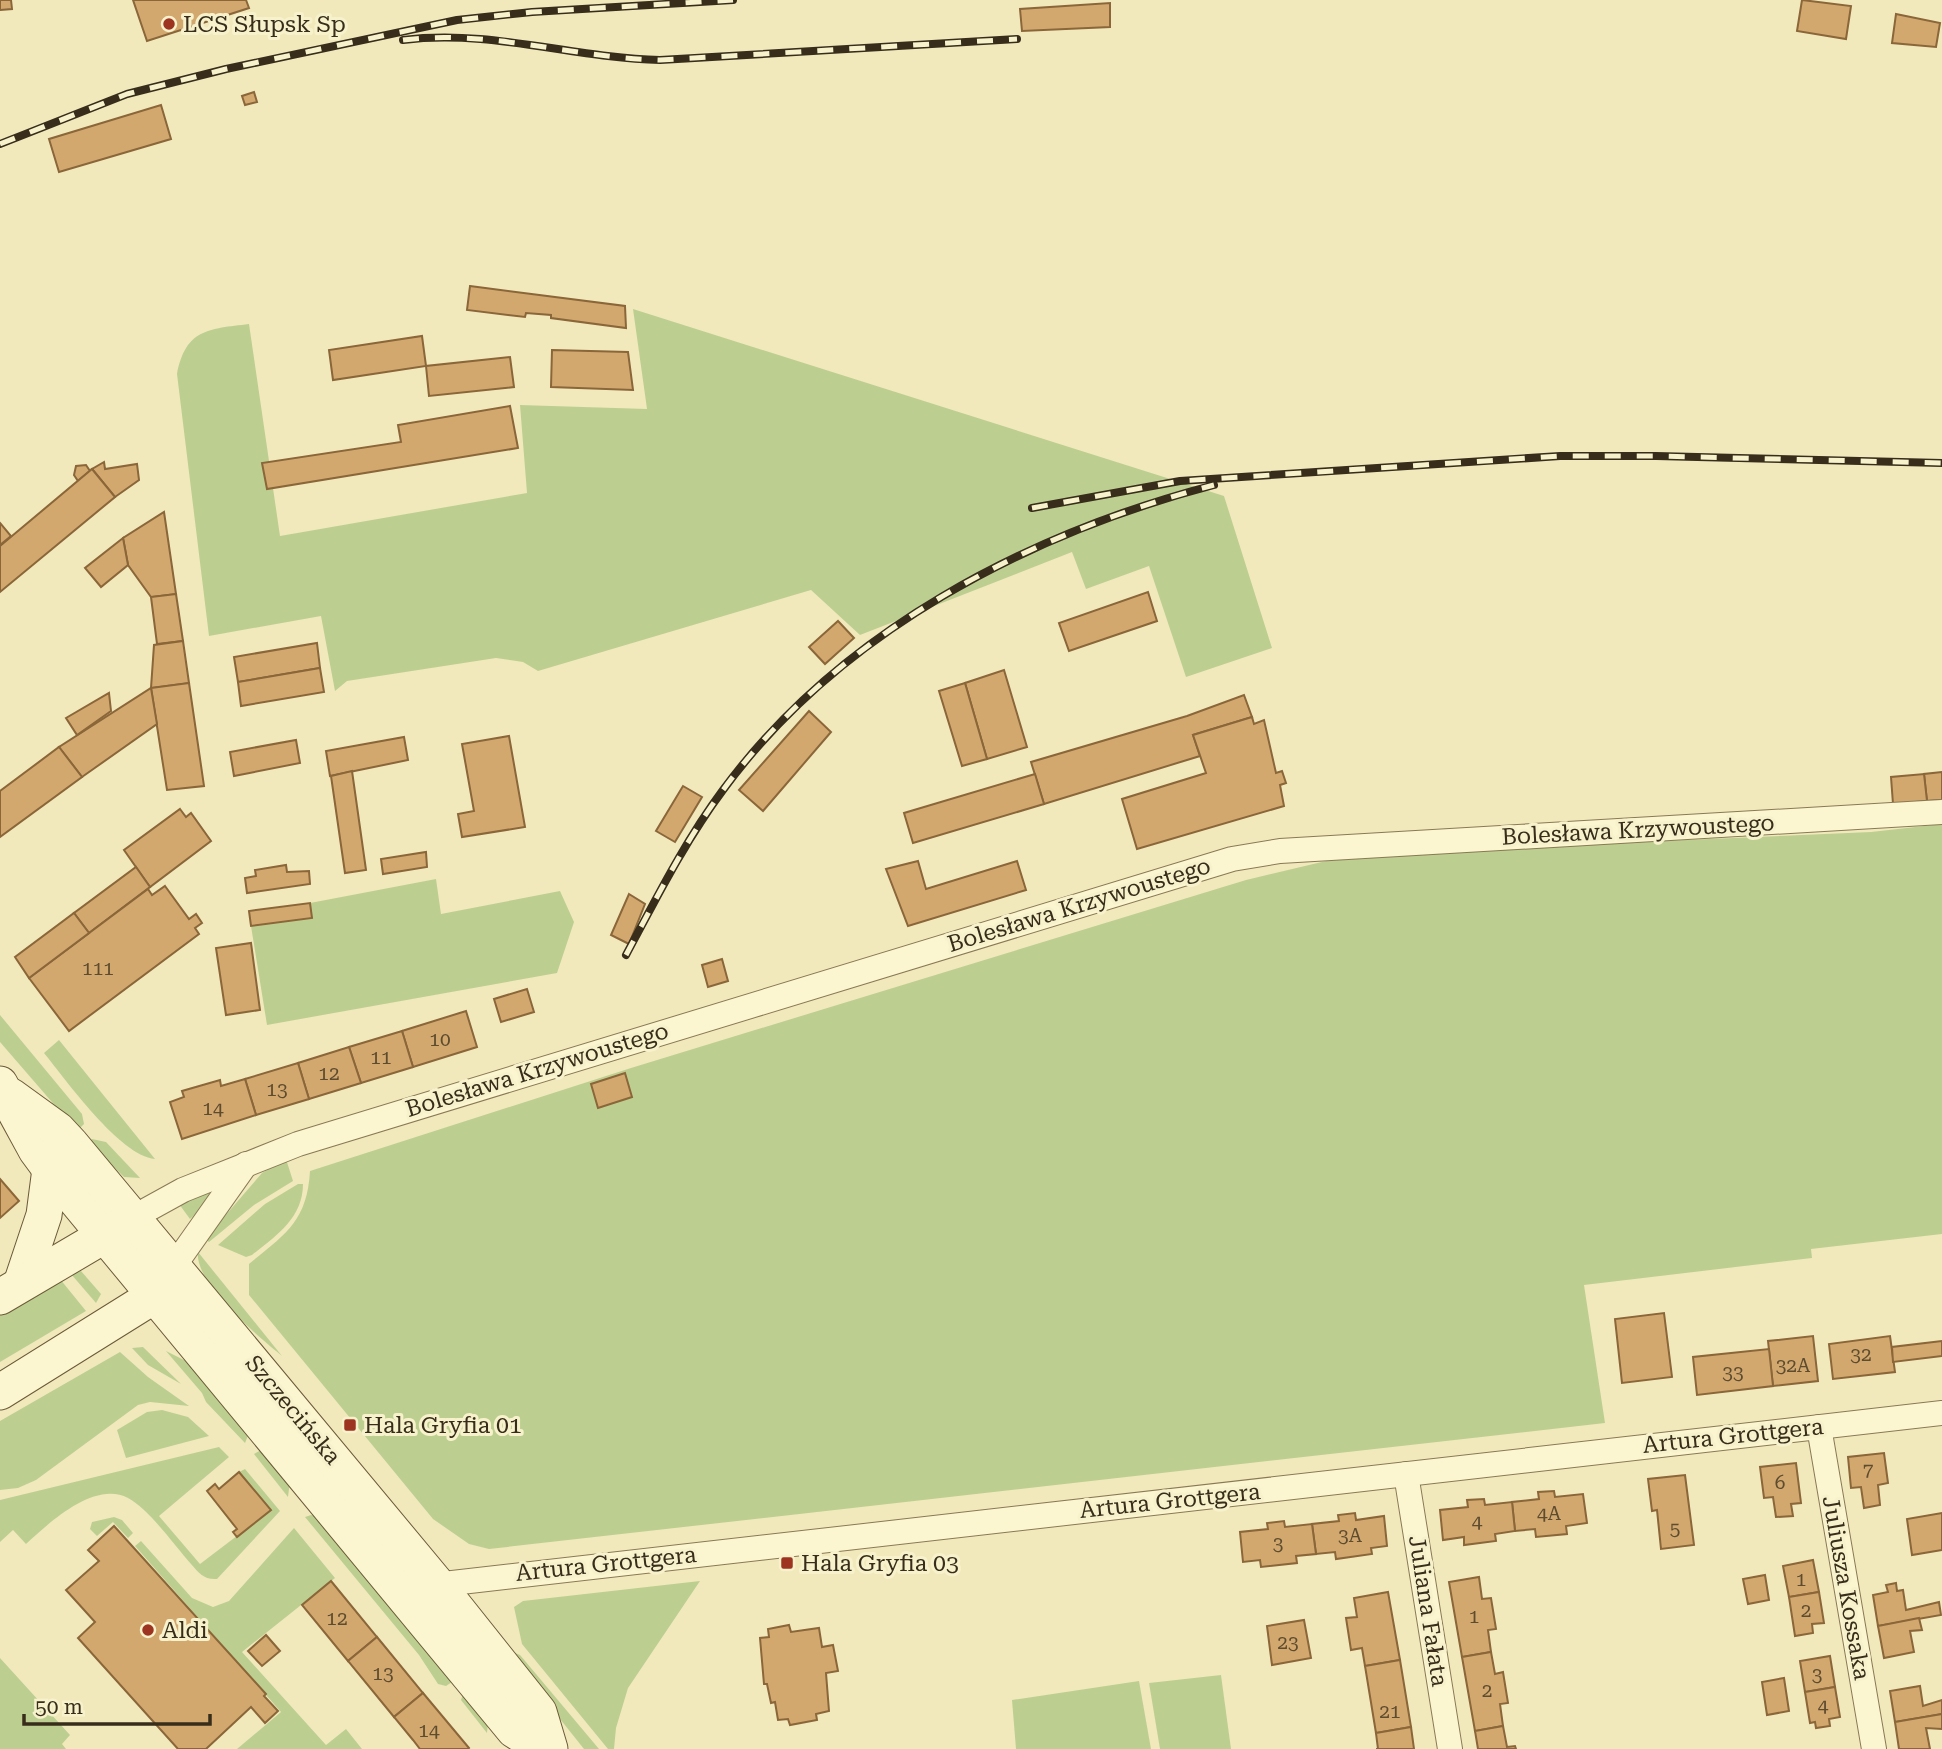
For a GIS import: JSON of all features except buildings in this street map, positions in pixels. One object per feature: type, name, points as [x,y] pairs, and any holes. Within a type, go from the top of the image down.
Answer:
[{"type":"street","name":"Bolesława Krzywoustego","points":[[134,1217],[183,1190],[298,1144],[1241,857],[1280,851],[1942,812]]},
{"type":"street","name":"Szczecińska","points":[[4,1089],[36,1150],[104,1237],[514,1730],[543,1749]]},
{"type":"street","name":"Szczecińska","points":[[4,1089],[58,1130],[134,1217],[437,1584],[539,1712],[550,1749]]},
{"type":"street","points":[[0,1392],[154,1296],[247,1164]]},
{"type":"street","points":[[11,1289],[44,1215],[50,1170]]},
{"type":"street","points":[[11,1289],[104,1237],[134,1217]]},
{"type":"street","name":"Artura Grottgera","points":[[398,1591],[437,1584],[1942,1413]]},
{"type":"street","name":"Juliusza Kossaka","points":[[1819,1427],[1874,1749]]},
{"type":"street","name":"Juliana Fałata","points":[[1405,1474],[1450,1749]]},
{"type":"green space","points":[[633,309],[1224,496],[1272,648],[1186,677],[1149,566],[1086,589],[1072,552],[860,635],[811,590],[538,671],[523,662],[496,658],[347,681],[335,691],[321,616],[209,636],[177,374],[186,348],[193,340],[211,330],[249,324],[280,536],[527,493],[520,405],[647,409]]},
{"type":"green space","points":[[1942,824],[1942,1234],[1811,1249],[1812,1258],[1584,1285],[1605,1423],[489,1549],[469,1544],[433,1519],[249,1295],[249,1264],[283,1235],[299,1215],[308,1188],[310,1171],[631,1068],[1246,880],[1326,861],[1544,846],[1871,832]]},
{"type":"green space","points":[[436,879],[441,914],[560,891],[574,922],[557,973],[267,1025],[251,926],[312,918],[310,903]]},
{"type":"green space","points":[[0,1015],[82,1114],[84,1124],[77,1131],[0,1042]]},
{"type":"green space","points":[[59,1040],[155,1159],[141,1155],[110,1131],[66,1081],[44,1053]]},
{"type":"green space","points":[[92,1139],[106,1142],[140,1178],[124,1177],[88,1142]]},
{"type":"green space","points":[[286,1159],[293,1181],[254,1205],[209,1242],[205,1239],[262,1173]]},
{"type":"green space","points":[[298,1184],[303,1184],[302,1196],[293,1216],[279,1233],[252,1255],[246,1257],[218,1245],[265,1204]]},
{"type":"green space","points":[[214,1185],[208,1203],[190,1219],[179,1204]]},
{"type":"green space","points":[[198,1252],[282,1356],[244,1323],[217,1294],[206,1279]]},
{"type":"green space","points":[[81,1271],[101,1294],[96,1303],[71,1274]]},
{"type":"green space","points":[[60,1279],[86,1311],[0,1362],[0,1315]]},
{"type":"green space","points":[[143,1347],[181,1384],[148,1365],[132,1348]]},
{"type":"green space","points":[[166,1351],[190,1363],[249,1433],[245,1443],[206,1402],[202,1393]]},
{"type":"green space","points":[[120,1352],[148,1377],[189,1406],[150,1402],[138,1405],[36,1480],[18,1488],[0,1490],[0,1421]]},
{"type":"green space","points":[[162,1410],[188,1417],[209,1436],[126,1458],[117,1430],[147,1412]]},
{"type":"green space","points":[[219,1447],[229,1457],[159,1516],[200,1564],[271,1510],[239,1472],[245,1469],[280,1511],[217,1579],[199,1573],[144,1510],[128,1498],[115,1494],[87,1499],[72,1507],[26,1544],[13,1530],[0,1542],[0,1500]]},
{"type":"green space","points":[[261,1450],[290,1481],[288,1497],[254,1454]]},
{"type":"green space","points":[[317,1516],[455,1680],[446,1686],[438,1684],[419,1655],[305,1517]]},
{"type":"green space","points":[[114,1517],[122,1520],[133,1533],[128,1538],[113,1522],[97,1536],[90,1529],[92,1522]]},
{"type":"green space","points":[[294,1528],[335,1578],[242,1652],[326,1745],[346,1729],[362,1749],[237,1749],[281,1712],[135,1546],[141,1541],[192,1598],[213,1607],[229,1601]]},
{"type":"green space","points":[[700,1581],[628,1688],[616,1728],[614,1749],[608,1749],[522,1644],[514,1607],[523,1601]]},
{"type":"green space","points":[[513,1652],[520,1655],[599,1749],[584,1749],[509,1655]]},
{"type":"green space","points":[[0,1658],[70,1735],[62,1744],[66,1749],[0,1749]]},
{"type":"green space","points":[[1221,1675],[1231,1749],[1160,1749],[1149,1683]]},
{"type":"green space","points":[[1139,1681],[1151,1749],[1016,1749],[1012,1700]]},
{"type":"green space","points":[[464,1691],[488,1723],[487,1733],[461,1700]]},
{"type":"railway","points":[[0,144],[127,94],[226,69],[457,20],[532,12],[733,0]]},
{"type":"railway","points":[[403,40],[468,38],[660,60],[1017,39]]},
{"type":"railway","points":[[1032,508],[1180,481],[1560,456],[1942,463]]},
{"type":"railway","points":[[626,955],[709,809],[770,734],[822,683],[880,637],[942,597],[1007,561],[1075,531],[1214,485]]},
{"type":"place","name":"LCS Słupsk Sp","points":[[169,24]]},
{"type":"place","name":"Hala Gryfia 01","points":[[350,1425]]},
{"type":"place","name":"Hala Gryfia 03","points":[[787,1563]]},
{"type":"place","name":"Aldi","points":[[148,1630]]}]
